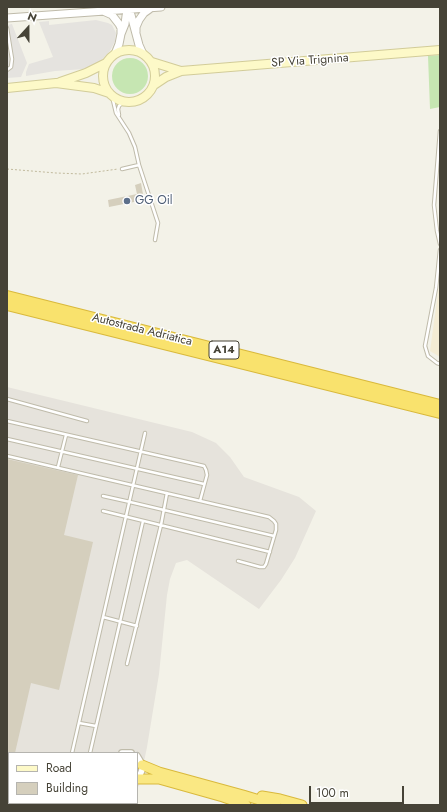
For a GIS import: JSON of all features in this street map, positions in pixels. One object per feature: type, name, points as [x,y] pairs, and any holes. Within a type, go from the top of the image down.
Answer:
[{"type":"highway","name":"Autostrada Adriatica","points":[[7,296],[440,405]]},
{"type":"highway","name":"Autostrada Adriatica","points":[[7,305],[440,413]]},
{"type":"highway","points":[[142,765],[243,802],[270,797],[302,805]]},
{"type":"highway","points":[[138,778],[159,779],[243,802],[276,805]]},
{"type":"main road","points":[[110,94],[104,84],[103,73],[106,63],[110,58],[114,54],[121,51],[129,50],[136,50],[143,54]]},
{"type":"main road","name":"SP Via Trignina","points":[[123,102],[138,101],[151,92],[154,85],[166,77],[181,71],[440,50]]},
{"type":"main road","name":"SP Via Trignina","points":[[143,54],[152,62],[181,71]]},
{"type":"main road","points":[[152,62],[156,73],[154,85]]},
{"type":"main road","points":[[56,83],[86,73],[106,63]]},
{"type":"main road","points":[[7,88],[56,83],[74,85],[94,88],[110,94],[123,102]]},
{"type":"street","points":[[7,18],[161,7]]},
{"type":"street","points":[[136,32],[136,27],[139,20],[144,13],[151,8]]},
{"type":"street","points":[[128,9],[139,46],[143,54]]},
{"type":"street","points":[[114,54],[119,44],[128,9]]},
{"type":"street","points":[[103,11],[112,15],[121,28],[121,34]]},
{"type":"street","points":[[138,758],[142,765],[142,770],[138,777]]},
{"type":"lane","points":[[7,28],[12,59],[11,68],[7,70]]},
{"type":"lane","points":[[110,94],[116,113],[130,133],[136,147],[138,165],[158,223],[155,240]]},
{"type":"lane","points":[[121,121],[118,109],[123,102]]},
{"type":"lane","points":[[440,131],[434,205],[440,244]]},
{"type":"lane","points":[[122,169],[138,165]]},
{"type":"lane","points":[[440,250],[436,288],[425,346],[428,356],[440,364]]},
{"type":"lane","points":[[7,399],[87,421]]},
{"type":"lane","points":[[7,422],[204,466],[207,475],[200,501]]},
{"type":"lane","points":[[72,752],[145,433]]},
{"type":"lane","points":[[58,468],[66,435]]},
{"type":"lane","points":[[7,439],[204,484]]},
{"type":"lane","points":[[7,456],[269,517],[276,524],[276,530],[264,567],[238,561]]},
{"type":"lane","points":[[127,664],[161,525],[167,493]]},
{"type":"lane","points":[[103,496],[274,536]]},
{"type":"lane","points":[[102,511],[270,552]]},
{"type":"lane","points":[[90,752],[143,521]]},
{"type":"lane","points":[[103,618],[137,626]]},
{"type":"lane","points":[[79,723],[96,726]]},
{"type":"path","points":[[7,169],[82,174],[122,169]]},
{"type":"shaded area","points":[[96,20],[112,25],[116,33],[115,41],[110,51],[100,62],[85,69],[55,71],[26,76],[29,64],[53,57],[39,22],[49,21],[49,25]]},
{"type":"shaded area","points":[[12,24],[27,63],[21,77],[7,78],[7,25]]},
{"type":"shaded area","points":[[440,278],[440,357],[430,351]]},
{"type":"shaded area","points":[[7,387],[192,432],[216,443],[230,457],[244,477],[299,497],[316,511],[295,558],[281,580],[259,609],[187,560],[176,563],[170,579],[167,595],[159,674],[139,786],[138,752],[8,752],[8,804],[109,804],[7,805]]},
{"type":"green space","points":[[440,55],[440,107],[430,109],[428,56]]},
{"type":"green space","points":[[134,58],[143,63],[147,69],[147,83],[143,89],[134,94],[126,94],[117,89],[113,83],[112,72],[117,63],[123,59]]},
{"type":"building","points":[[141,183],[144,200],[109,207],[108,200],[137,194],[135,185]]},
{"type":"building","points":[[7,459],[78,475],[64,535],[93,542],[59,690],[31,683],[15,752],[7,753]]},
{"type":"place","name":"GG Oil","points":[[127,201]]}]
